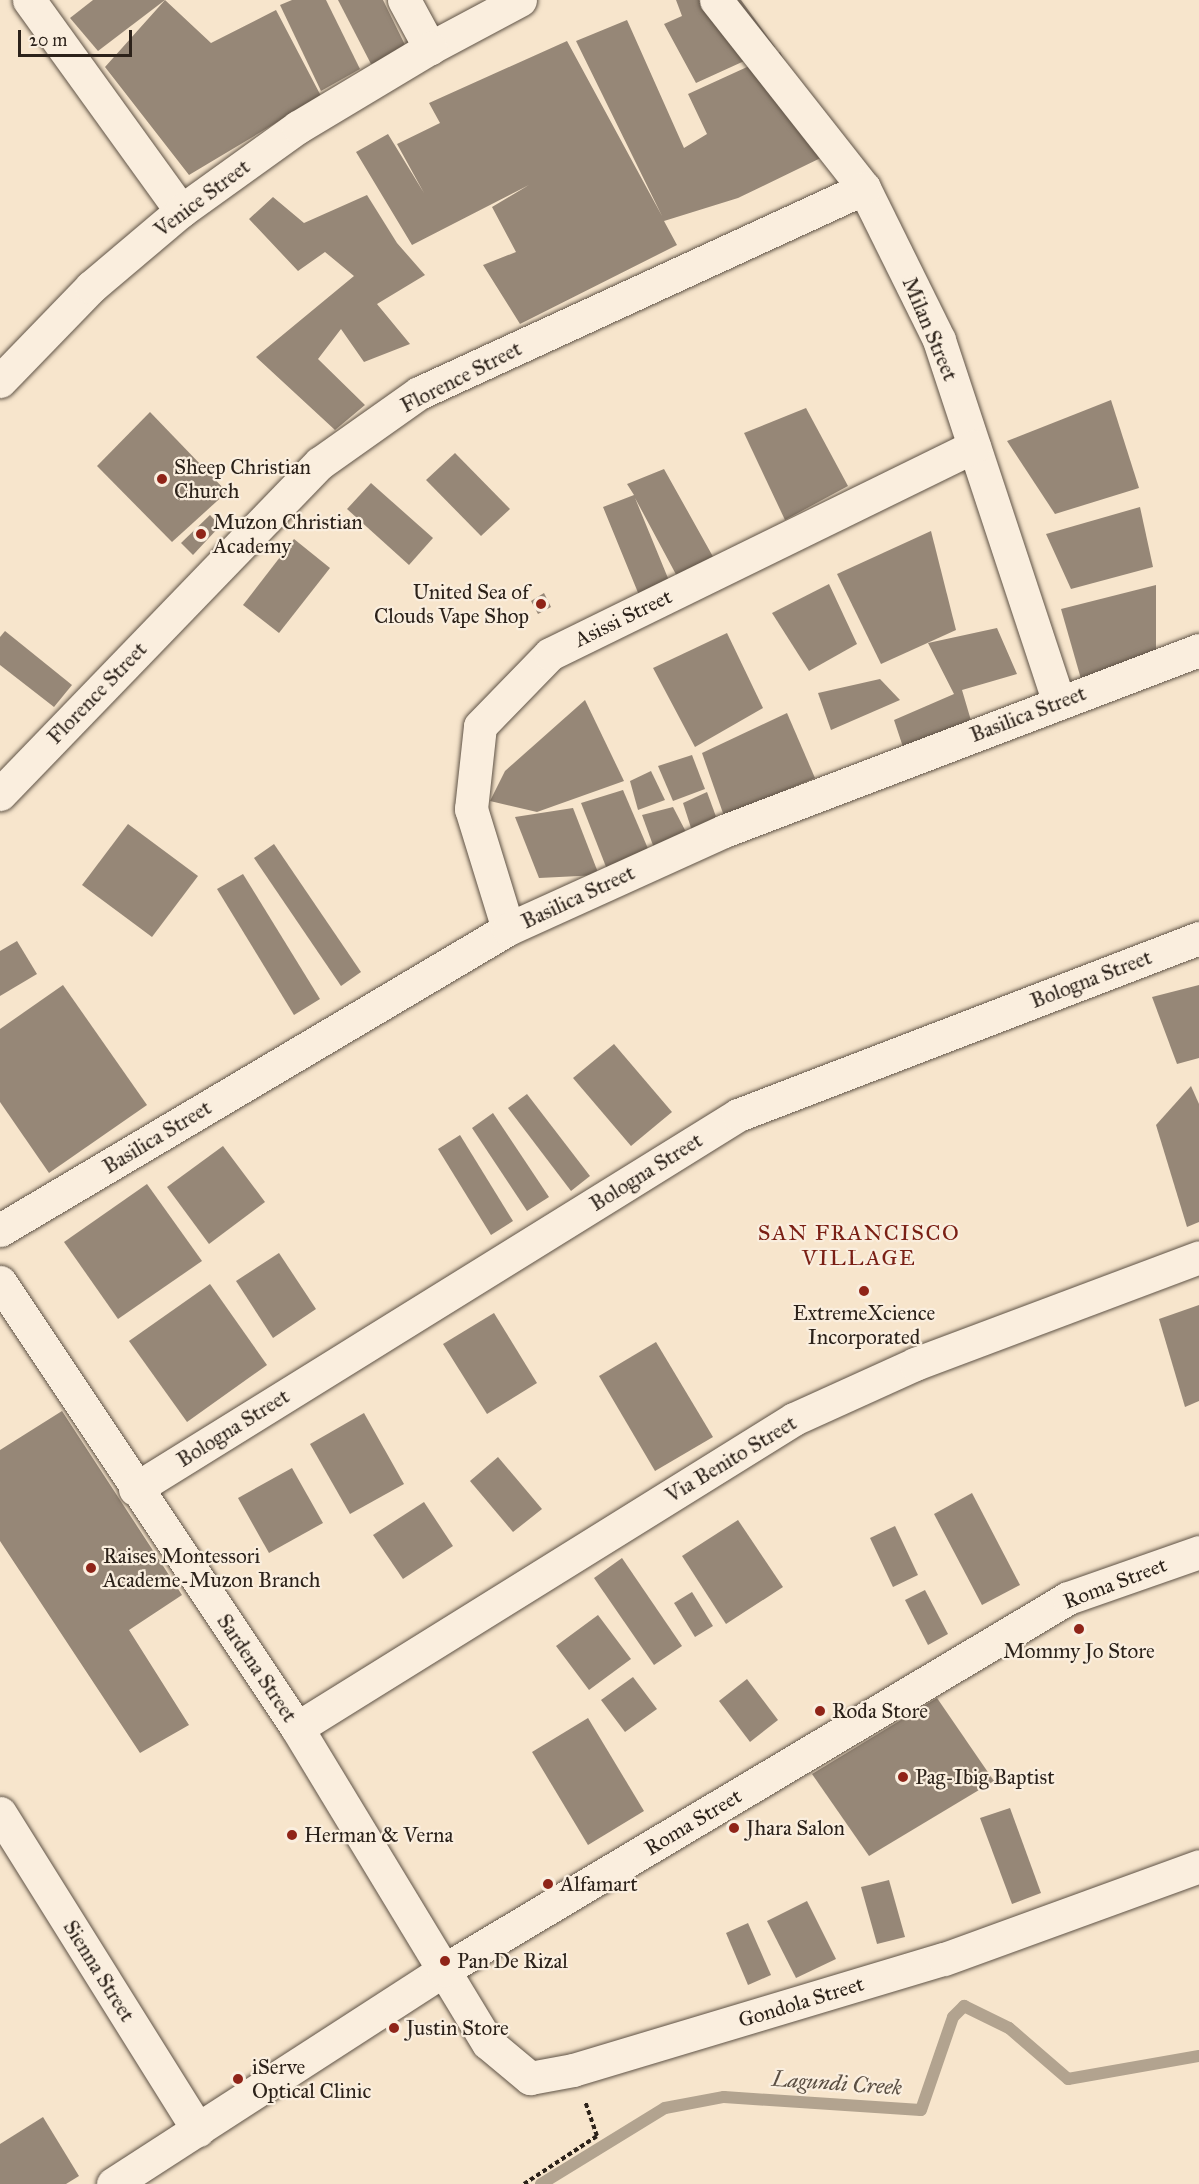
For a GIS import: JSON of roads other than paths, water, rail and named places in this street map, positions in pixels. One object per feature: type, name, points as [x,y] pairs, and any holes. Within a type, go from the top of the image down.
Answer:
[{"type":"street","points":[[29,0],[181,211]]},
{"type":"street","points":[[404,0],[430,48]]},
{"type":"street","name":"Venice Street","points":[[0,381],[91,287],[181,211],[298,128],[430,48],[520,0]]},
{"type":"street","name":"Milan Street","points":[[716,0],[864,188],[939,340],[1059,702]]},
{"type":"street","name":"Florence Street","points":[[0,794],[320,463],[419,393],[864,188]]},
{"type":"street","name":"Asissi Street","points":[[508,929],[471,809],[480,726],[550,654],[974,446]]},
{"type":"street","name":"Basilica Street","points":[[0,1230],[508,929],[724,831],[1199,650]]},
{"type":"street","name":"Bologna Street","points":[[135,1489],[738,1115],[1199,938]]},
{"type":"street","name":"Via Benito Street","points":[[297,1728],[794,1419],[915,1364],[1199,1257]]},
{"type":"street","name":"Sardena Street","points":[[0,1282],[135,1489],[297,1728],[444,1970]]},
{"type":"street","name":"Roma Street","points":[[113,2184],[444,1970],[1068,1598],[1199,1552]]},
{"type":"street","name":"Sienna Street","points":[[0,1812],[198,2130]]},
{"type":"street","name":"Gondola Street","points":[[444,1970],[488,2043],[530,2078],[573,2070],[944,1959],[1199,1866]]},
{"type":"waterway","name":"Lagundi Creek","points":[[541,2184],[665,2108],[724,2097],[921,2110],[953,2017],[964,2006],[1009,2028],[1068,2079],[1199,2056]]},
{"type":"place","name":"Sheep Christian Church","points":[[162,479]]},
{"type":"place","name":"Muzon Christian Academy","points":[[201,534]]},
{"type":"place","name":"United Sea of Clouds Vape Shop","points":[[541,604]]},
{"type":"place","name":"ExtremeXcience Incorporated","points":[[864,1291]]},
{"type":"place","name":"Raises Montessori Academe-Muzon Branch","points":[[91,1568]]},
{"type":"place","name":"Mommy Jo Store","points":[[1079,1629]]},
{"type":"place","name":"Roda Store","points":[[820,1711]]},
{"type":"place","name":"Pag-Ibig Baptist","points":[[903,1777]]},
{"type":"place","name":"Jhara Salon","points":[[734,1828]]},
{"type":"place","name":"Herman & Verna","points":[[292,1835]]},
{"type":"place","name":"Alfamart","points":[[548,1884]]},
{"type":"place","name":"Pan De Rizal","points":[[445,1961]]},
{"type":"place","name":"Justin Store","points":[[394,2028]]},
{"type":"place","name":"iServe Optical Clinic","points":[[238,2079]]},
{"type":"district","name":"SAN FRANCISCO VILLAGE","points":[[859,1244]]}]
